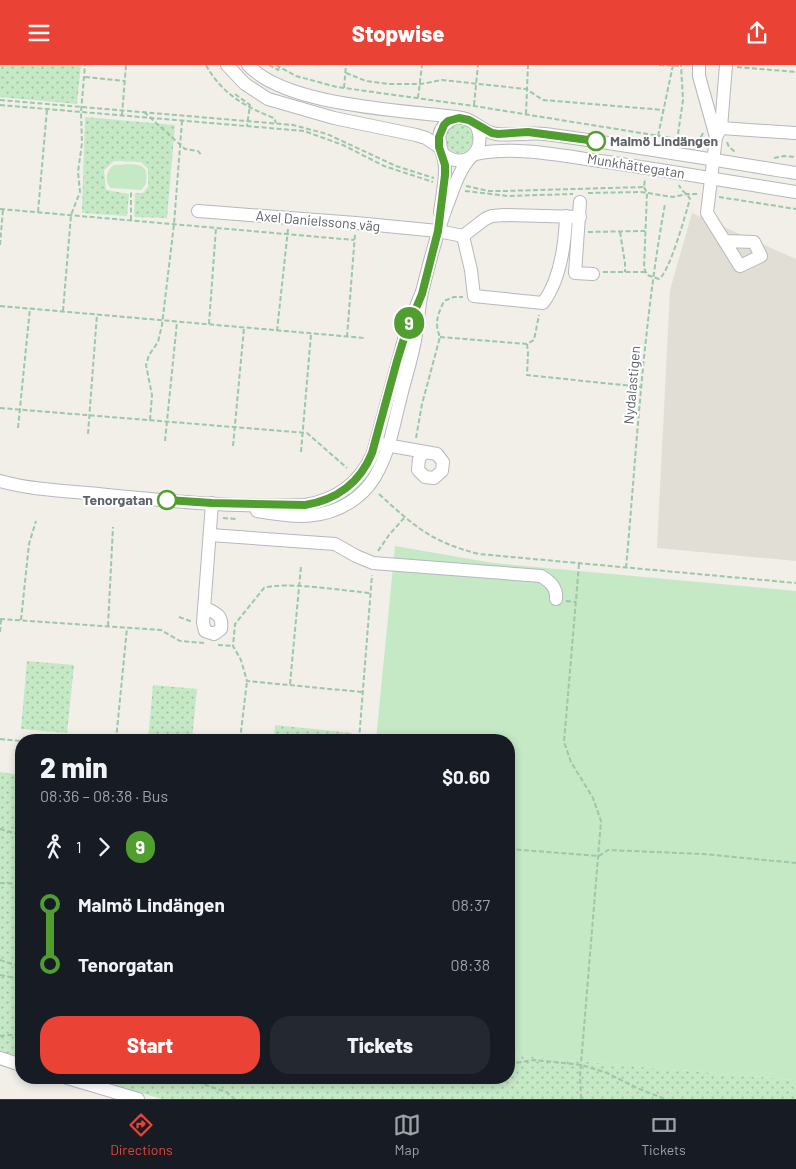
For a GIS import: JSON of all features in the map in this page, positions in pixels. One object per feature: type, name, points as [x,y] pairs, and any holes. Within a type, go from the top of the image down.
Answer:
[{"type":"street","name":"Munkhättegatan","points":[[227,65],[244,84],[268,99],[334,118],[426,138],[456,161],[464,161],[473,156],[506,150],[522,150],[635,165],[796,192]]},
{"type":"street","name":"Munkhättegatan","points":[[248,65],[272,82],[298,93],[332,101],[465,119],[484,130],[498,134],[543,133],[796,173]]},
{"type":"street","points":[[699,65],[699,76],[720,135]]},
{"type":"street","points":[[726,241],[707,213],[713,160],[720,135],[729,66]]},
{"type":"street","points":[[438,231],[445,175],[445,165],[440,150],[439,137],[440,131],[448,121],[455,118]]},
{"type":"street","points":[[212,503],[289,517],[307,517],[320,515],[344,505],[356,498],[373,480],[380,468],[388,445],[416,336],[422,294],[438,231],[458,178],[466,162],[473,156],[478,147],[479,138],[476,125]]},
{"type":"street","points":[[720,135],[795,133]]},
{"type":"street","points":[[580,202],[575,273],[594,274]]},
{"type":"street","name":"Axel Danielssons väg","points":[[198,211],[356,223],[438,231],[463,236]]},
{"type":"street","points":[[566,217],[566,236],[555,282],[551,293],[543,303],[474,296],[471,270],[463,236],[492,216],[580,217]]},
{"type":"street","points":[[0,481],[61,490],[212,503],[289,506],[319,503],[343,492],[352,485],[368,465],[406,332],[422,294]]},
{"type":"street","points":[[375,443],[419,451]]},
{"type":"street","points":[[204,607],[222,620],[221,629],[214,634],[205,631],[203,623],[204,607],[210,535],[212,503]]},
{"type":"street","points":[[210,535],[335,544],[373,563],[542,576],[555,589],[556,599]]},
{"type":"street","points":[[0,1058],[15,1063]]},
{"type":"street","points":[[88,1084],[138,1099]]},
{"type":"path","points":[[63,311],[71,215],[80,192],[78,172],[82,143],[81,107],[85,65]]},
{"type":"path","points":[[122,115],[126,65]]},
{"type":"path","points":[[206,65],[219,86],[250,109],[274,118],[276,123]]},
{"type":"path","points":[[269,65],[278,70],[279,67]]},
{"type":"path","points":[[276,65],[296,76],[337,87],[526,114],[658,137],[720,135],[727,141],[729,147],[737,153],[720,135]]},
{"type":"path","points":[[344,88],[346,65]]},
{"type":"path","points":[[418,98],[422,65]]},
{"type":"path","points":[[474,106],[477,65]]},
{"type":"path","points":[[526,114],[528,65]]},
{"type":"path","points":[[659,65],[681,66],[682,100],[678,134]]},
{"type":"path","points":[[657,141],[672,66]]},
{"type":"path","points":[[729,66],[796,72]]},
{"type":"path","points":[[346,73],[366,81],[389,84],[421,84],[442,81],[476,84],[526,89],[543,100],[664,110]]},
{"type":"path","points":[[84,77],[125,81]]},
{"type":"path","points":[[235,94],[250,105],[248,126]]},
{"type":"path","points":[[0,100],[276,123],[312,129],[328,134],[396,166],[434,178]]},
{"type":"path","points":[[0,105],[304,131],[343,145],[392,169],[433,182]]},
{"type":"path","points":[[38,212],[48,109]]},
{"type":"path","points":[[144,112],[185,149],[198,151],[202,156]]},
{"type":"path","points":[[150,420],[152,395],[146,365],[158,343],[163,320],[174,224],[182,121]]},
{"type":"path","points":[[768,158],[796,157]]},
{"type":"path","points":[[646,176],[644,187],[647,193],[644,268],[647,275],[653,278],[659,279],[663,277],[690,199],[681,189],[678,182]]},
{"type":"path","points":[[466,186],[488,191],[644,187]]},
{"type":"path","points":[[131,189],[131,221]]},
{"type":"path","points":[[687,194],[709,195],[796,209]]},
{"type":"path","name":"Nydalastigen","points":[[626,568],[641,387],[653,278],[665,203]]},
{"type":"path","points":[[0,245],[2,209],[354,240]]},
{"type":"path","points":[[278,331],[289,219]]},
{"type":"path","points":[[346,337],[356,223]]},
{"type":"path","points":[[209,324],[216,228]]},
{"type":"path","points":[[578,231],[646,231]]},
{"type":"path","points":[[620,232],[625,272]]},
{"type":"path","points":[[594,274],[646,271]]},
{"type":"path","points":[[419,451],[422,404],[440,337],[436,328],[437,315],[444,301],[454,297],[474,296]]},
{"type":"path","points":[[440,337],[527,344],[534,340],[543,303]]},
{"type":"path","points":[[0,306],[365,339]]},
{"type":"path","points":[[18,428],[30,308]]},
{"type":"path","points":[[88,434],[97,314]]},
{"type":"path","points":[[165,441],[176,321]]},
{"type":"path","points":[[232,447],[244,328]]},
{"type":"path","points":[[301,452],[311,334]]},
{"type":"path","points":[[527,344],[527,375],[641,387]]},
{"type":"path","points":[[0,408],[307,433],[348,468]]},
{"type":"path","points":[[379,494],[416,527],[439,541],[472,553],[796,583]]},
{"type":"path","points":[[359,734],[373,563],[389,535],[404,518]]},
{"type":"path","points":[[21,620],[29,544],[36,521]]},
{"type":"path","points":[[108,626],[113,527]]},
{"type":"path","points":[[579,564],[564,742],[570,761],[593,798],[601,821],[580,1076],[581,1099]]},
{"type":"path","points":[[290,684],[300,566]]},
{"type":"path","points":[[241,734],[247,681],[241,660],[233,646],[236,624],[264,588],[270,586],[299,587],[370,593]]},
{"type":"path","points":[[178,617],[190,622],[203,623]]},
{"type":"path","points":[[0,632],[1,619],[21,620],[161,630],[180,641],[206,643]]},
{"type":"path","points":[[117,734],[127,627]]},
{"type":"path","points":[[215,644],[233,646]]},
{"type":"path","points":[[247,681],[362,692]]},
{"type":"path","points":[[0,739],[15,740]]},
{"type":"path","points":[[0,829],[15,833]]},
{"type":"path","points":[[515,849],[599,856],[608,851],[703,854],[796,863]]},
{"type":"path","points":[[0,883],[15,884]]},
{"type":"path","points":[[0,960],[15,965]]},
{"type":"path","points":[[0,975],[15,978]]},
{"type":"path","points":[[0,1036],[15,1035]]},
{"type":"path","points":[[515,1063],[534,1060],[582,1065],[607,1073],[637,1088],[666,1099]]},
{"type":"path","points":[[203,1084],[226,1092],[235,1099]]},
{"type":"shaded area","points":[[692,213],[796,259],[796,561],[657,548],[670,290]]},
{"type":"green space","points":[[0,65],[81,65],[77,104],[0,97]]},
{"type":"green space","points":[[85,117],[175,125],[167,218],[134,217],[135,193],[143,193],[148,187],[148,169],[141,162],[114,161],[104,170],[106,190],[129,194],[127,216],[82,213]]},
{"type":"green space","points":[[459,125],[469,129],[473,139],[469,149],[459,153],[449,149],[445,139],[449,129]]},
{"type":"green space","points":[[132,164],[141,166],[146,171],[146,184],[141,190],[111,188],[107,183],[107,176],[109,170],[114,165]]},
{"type":"green space","points":[[395,546],[493,563],[796,591],[796,1080],[515,1056],[515,734],[377,734]]},
{"type":"green space","points":[[27,661],[74,665],[67,733],[21,729]]},
{"type":"green space","points":[[153,685],[197,689],[193,734],[149,734]]},
{"type":"green space","points":[[275,725],[352,733],[352,734],[274,734]]},
{"type":"green space","points":[[0,772],[15,774],[15,1055],[0,1051]]},
{"type":"green space","points":[[515,1056],[796,1080],[796,1099],[162,1099],[111,1084],[515,1084]]},
{"type":"bus line","name":"9","points":[[167,500],[289,506],[319,503],[343,492],[352,485],[368,465],[406,332],[422,294],[438,231],[445,165],[438,142],[440,131],[448,121],[455,118],[465,119],[484,130],[498,134],[543,133],[596,141]]},
{"type":"place","name":"Malmö Lindängen","points":[[596,141]]},
{"type":"place","name":"Tenorgatan","points":[[167,500]]}]
